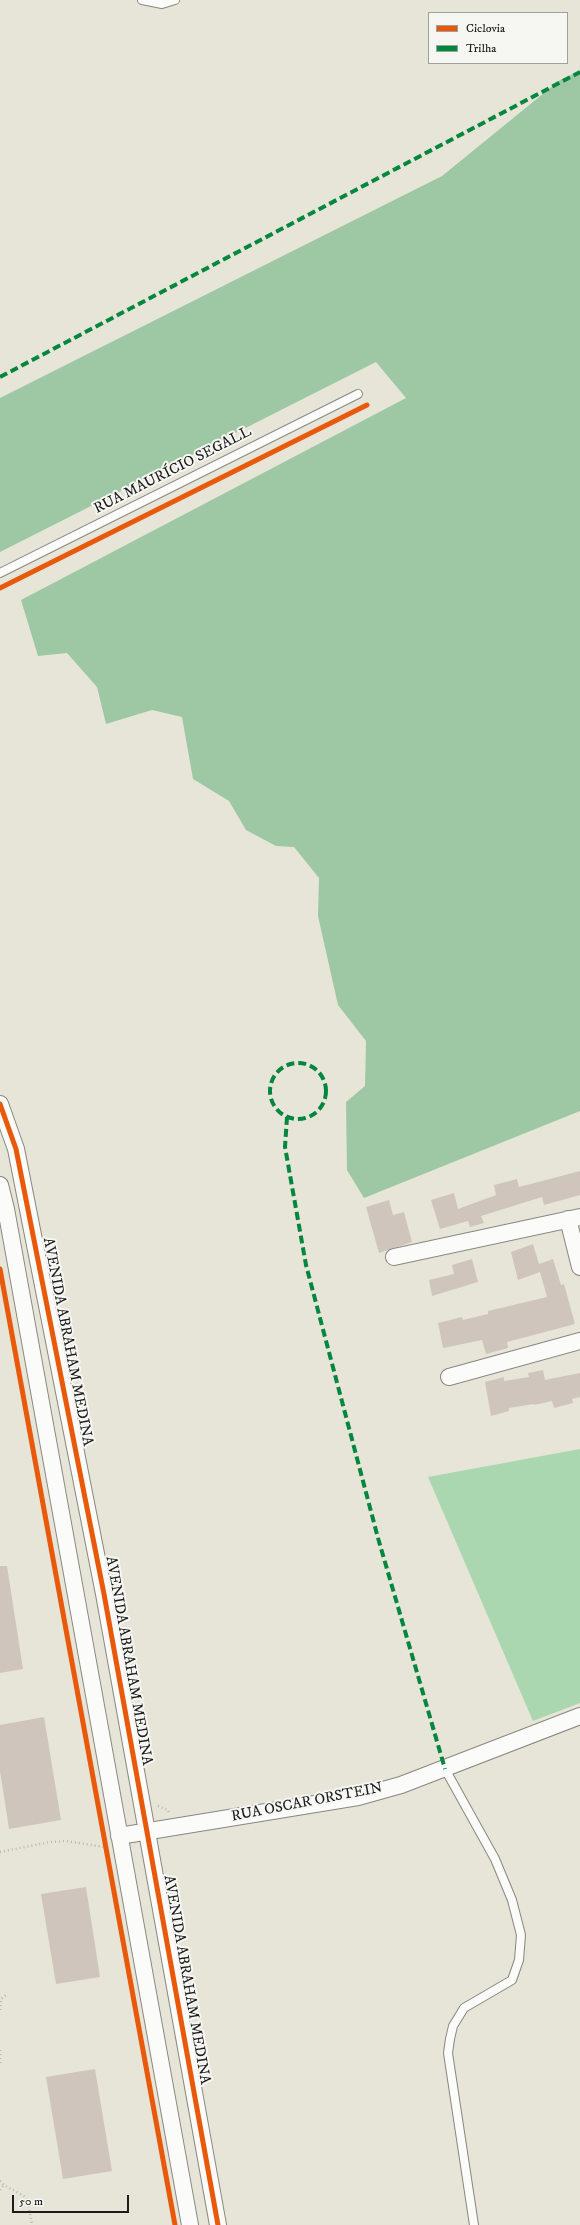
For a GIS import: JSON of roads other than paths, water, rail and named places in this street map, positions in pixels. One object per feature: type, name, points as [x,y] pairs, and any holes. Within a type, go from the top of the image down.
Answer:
[{"type":"street","name":"AVENIDA ABRAHAM MEDINA","points":[[0,1104],[16,1149],[52,1326],[104,1594],[218,2225]]},
{"type":"street","points":[[0,1185],[3,1210],[28,1328],[190,2225]]},
{"type":"street","points":[[394,1257],[574,1218],[580,1267]]},
{"type":"street","points":[[28,1328],[34,1335],[39,1336],[49,1332],[52,1326]]},
{"type":"street","points":[[449,1377],[580,1341]]},
{"type":"street","points":[[34,1363],[42,1354],[46,1353],[58,1359]]},
{"type":"street","name":"RUA OSCAR ORSTEIN","points":[[119,1836],[358,1796],[400,1785],[445,1769],[580,1716]]},
{"type":"lane","points":[[142,0],[162,4],[175,0]]},
{"type":"lane","name":"RUA MAURÍCIO SEGALL","points":[[0,573],[358,394]]},
{"type":"lane","points":[[445,1769],[494,1859],[512,1900],[520,1935],[519,1960],[512,1980],[464,2008],[453,2026],[450,2039],[448,2053],[474,2225]]}]
